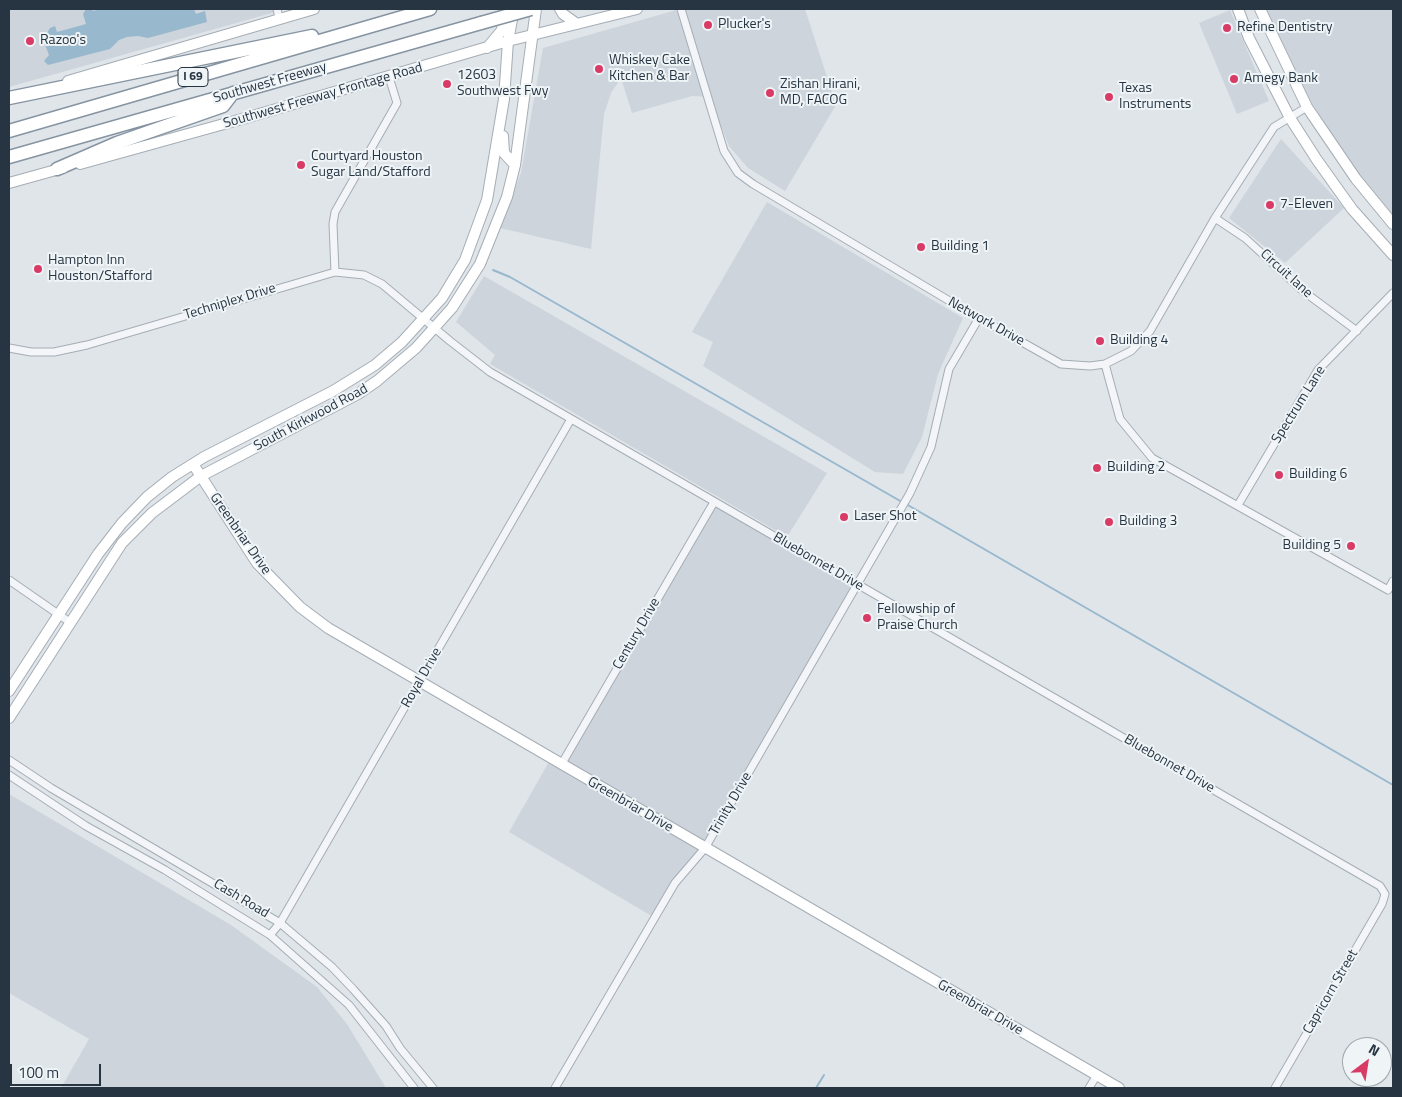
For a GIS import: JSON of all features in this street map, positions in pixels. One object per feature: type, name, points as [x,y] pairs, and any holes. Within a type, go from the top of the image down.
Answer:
[{"type":"highway","name":"Southwest Freeway","points":[[9,132],[430,9]]},
{"type":"highway","name":"Southwest Freeway","points":[[9,157],[531,9]]},
{"type":"highway","points":[[9,98],[280,42],[378,24]]},
{"type":"highway","points":[[57,169],[117,143],[223,106],[233,93]]},
{"type":"main road","points":[[9,98],[284,13],[314,9]]},
{"type":"main road","points":[[486,48],[502,30],[504,9]]},
{"type":"main road","name":"South Kirkwood Road","points":[[9,691],[58,614],[112,535],[147,497],[193,464],[315,400],[375,365],[402,342],[424,319],[456,276],[472,246],[487,200],[501,121],[508,41],[514,9]]},
{"type":"main road","name":"South Kirkwood Road","points":[[9,718],[122,543],[152,513],[201,476],[358,394],[383,376],[435,329],[452,308],[480,264],[507,198],[515,166],[536,9]]},
{"type":"main road","points":[[560,9],[563,14],[577,24]]},
{"type":"main road","name":"Southwest Freeway Frontage Road","points":[[9,183],[249,118],[508,41],[637,9]]},
{"type":"main road","points":[[1238,9],[1250,38],[1290,118],[1317,161],[1352,209],[1393,255]]},
{"type":"main road","points":[[1260,9],[1307,107],[1356,179],[1393,224]]},
{"type":"main road","points":[[501,121],[504,128],[504,153],[515,166]]},
{"type":"main road","points":[[495,156],[502,160],[508,169],[504,191],[507,198]]},
{"type":"main road","points":[[375,365],[383,376]]},
{"type":"main road","points":[[315,400],[323,413]]},
{"type":"main road","name":"Greenbriar Drive","points":[[193,464],[257,563],[300,607],[328,628],[560,766],[1119,1088]]},
{"type":"main road","points":[[112,535],[122,543]]},
{"type":"street","name":"Network Drive","points":[[681,9],[724,152],[738,173],[753,184],[1061,364],[1090,366],[1105,364],[1131,351],[1150,331],[1215,218],[1274,127],[1307,107]]},
{"type":"street","points":[[335,272],[332,224],[335,212],[397,103],[389,77]]},
{"type":"street","name":"Circuit lane","points":[[1215,218],[1245,238],[1303,291],[1357,331]]},
{"type":"street","name":"Techniplex Drive","points":[[9,348],[31,352],[54,352],[335,272],[358,274],[373,278],[390,289],[435,329]]},
{"type":"street","name":"Spectrum Lane","points":[[1238,505],[1318,370],[1393,293]]},
{"type":"street","name":"Trinity Drive","points":[[555,1088],[675,883],[705,848],[910,492],[932,447],[949,369],[980,318]]},
{"type":"street","name":"Bluebonnet Drive","points":[[435,329],[490,372],[1380,886],[1385,894]]},
{"type":"street","points":[[1105,364],[1120,419],[1152,458],[1388,590],[1393,581]]},
{"type":"street","name":"Royal Drive","points":[[270,935],[280,923],[571,419]]},
{"type":"street","name":"Century Drive","points":[[560,766],[714,502]]},
{"type":"street","points":[[9,580],[71,623]]},
{"type":"street","name":"Cash Road","points":[[9,760],[50,788],[280,923],[332,967],[353,989],[386,1026],[400,1048],[433,1088]]},
{"type":"street","name":"Cash Road","points":[[9,775],[86,826],[165,870],[270,935],[342,999],[362,1021],[414,1088]]},
{"type":"street","points":[[165,870],[172,858]]},
{"type":"street","name":"Capricorn Street","points":[[1276,1088],[1382,904],[1385,894]]},
{"type":"street","points":[[342,999],[353,989]]},
{"type":"street","points":[[389,1056],[400,1048]]},
{"type":"street","points":[[1089,1088],[1097,1075]]},
{"type":"shaded area","points":[[9,9],[286,9],[9,87]]},
{"type":"shaded area","points":[[680,9],[805,9],[836,105],[785,191],[748,168],[729,146],[710,97],[692,96],[632,113],[621,78],[611,93],[604,114],[591,249],[500,228],[521,173],[543,48]]},
{"type":"shaded area","points":[[1266,9],[1393,9],[1393,219],[1353,168],[1306,93]]},
{"type":"shaded area","points":[[1230,10],[1269,101],[1237,114],[1199,23]]},
{"type":"shaded area","points":[[1281,139],[1344,208],[1285,263],[1229,218]]},
{"type":"shaded area","points":[[767,202],[963,318],[938,374],[922,437],[903,474],[875,472],[703,366],[713,342],[692,332]]},
{"type":"shaded area","points":[[484,276],[827,473],[787,537],[490,364],[495,355],[456,322]]},
{"type":"shaded area","points":[[714,502],[858,584],[705,848],[683,873],[655,918],[509,832],[550,760],[560,765]]},
{"type":"shaded area","points":[[9,794],[231,925],[317,987],[347,1024],[386,1088],[61,1088],[89,1039],[9,993]]},
{"type":"water","points":[[86,9],[92,9],[93,11],[102,9],[194,9],[196,14],[205,11],[207,22],[148,38],[138,36],[127,37],[119,40],[110,49],[48,65],[44,61],[49,55],[43,39],[50,28],[55,26],[57,32],[86,24],[83,14]]},
{"type":"waterway","points":[[493,270],[510,277],[902,502]]},
{"type":"waterway","points":[[906,504],[1393,785]]},
{"type":"waterway","points":[[816,1088],[824,1075]]},
{"type":"place","name":"Plucker's","points":[[708,25]]},
{"type":"place","name":"Refine Dentistry","points":[[1227,28]]},
{"type":"place","name":"Razoo's","points":[[30,41]]},
{"type":"place","name":"Whiskey Cake Kitchen & Bar","points":[[599,69]]},
{"type":"place","name":"Amegy Bank","points":[[1234,79]]},
{"type":"place","name":"12603 Southwest Fwy","points":[[447,84]]},
{"type":"place","name":"Zishan Hirani, MD, FACOG","points":[[770,93]]},
{"type":"place","name":"Texas Instruments","points":[[1109,97]]},
{"type":"place","name":"Courtyard Houston Sugar Land/Stafford","points":[[301,165]]},
{"type":"place","name":"7-Eleven","points":[[1270,205]]},
{"type":"place","name":"Building 1","points":[[921,247]]},
{"type":"place","name":"Hampton Inn Houston/Stafford","points":[[38,269]]},
{"type":"place","name":"Building 4","points":[[1100,341]]},
{"type":"place","name":"Building 2","points":[[1097,468]]},
{"type":"place","name":"Building 6","points":[[1279,475]]},
{"type":"place","name":"Laser Shot","points":[[844,517]]},
{"type":"place","name":"Building 3","points":[[1109,522]]},
{"type":"place","name":"Building 5","points":[[1351,546]]},
{"type":"place","name":"Fellowship of Praise Church","points":[[867,618]]}]
